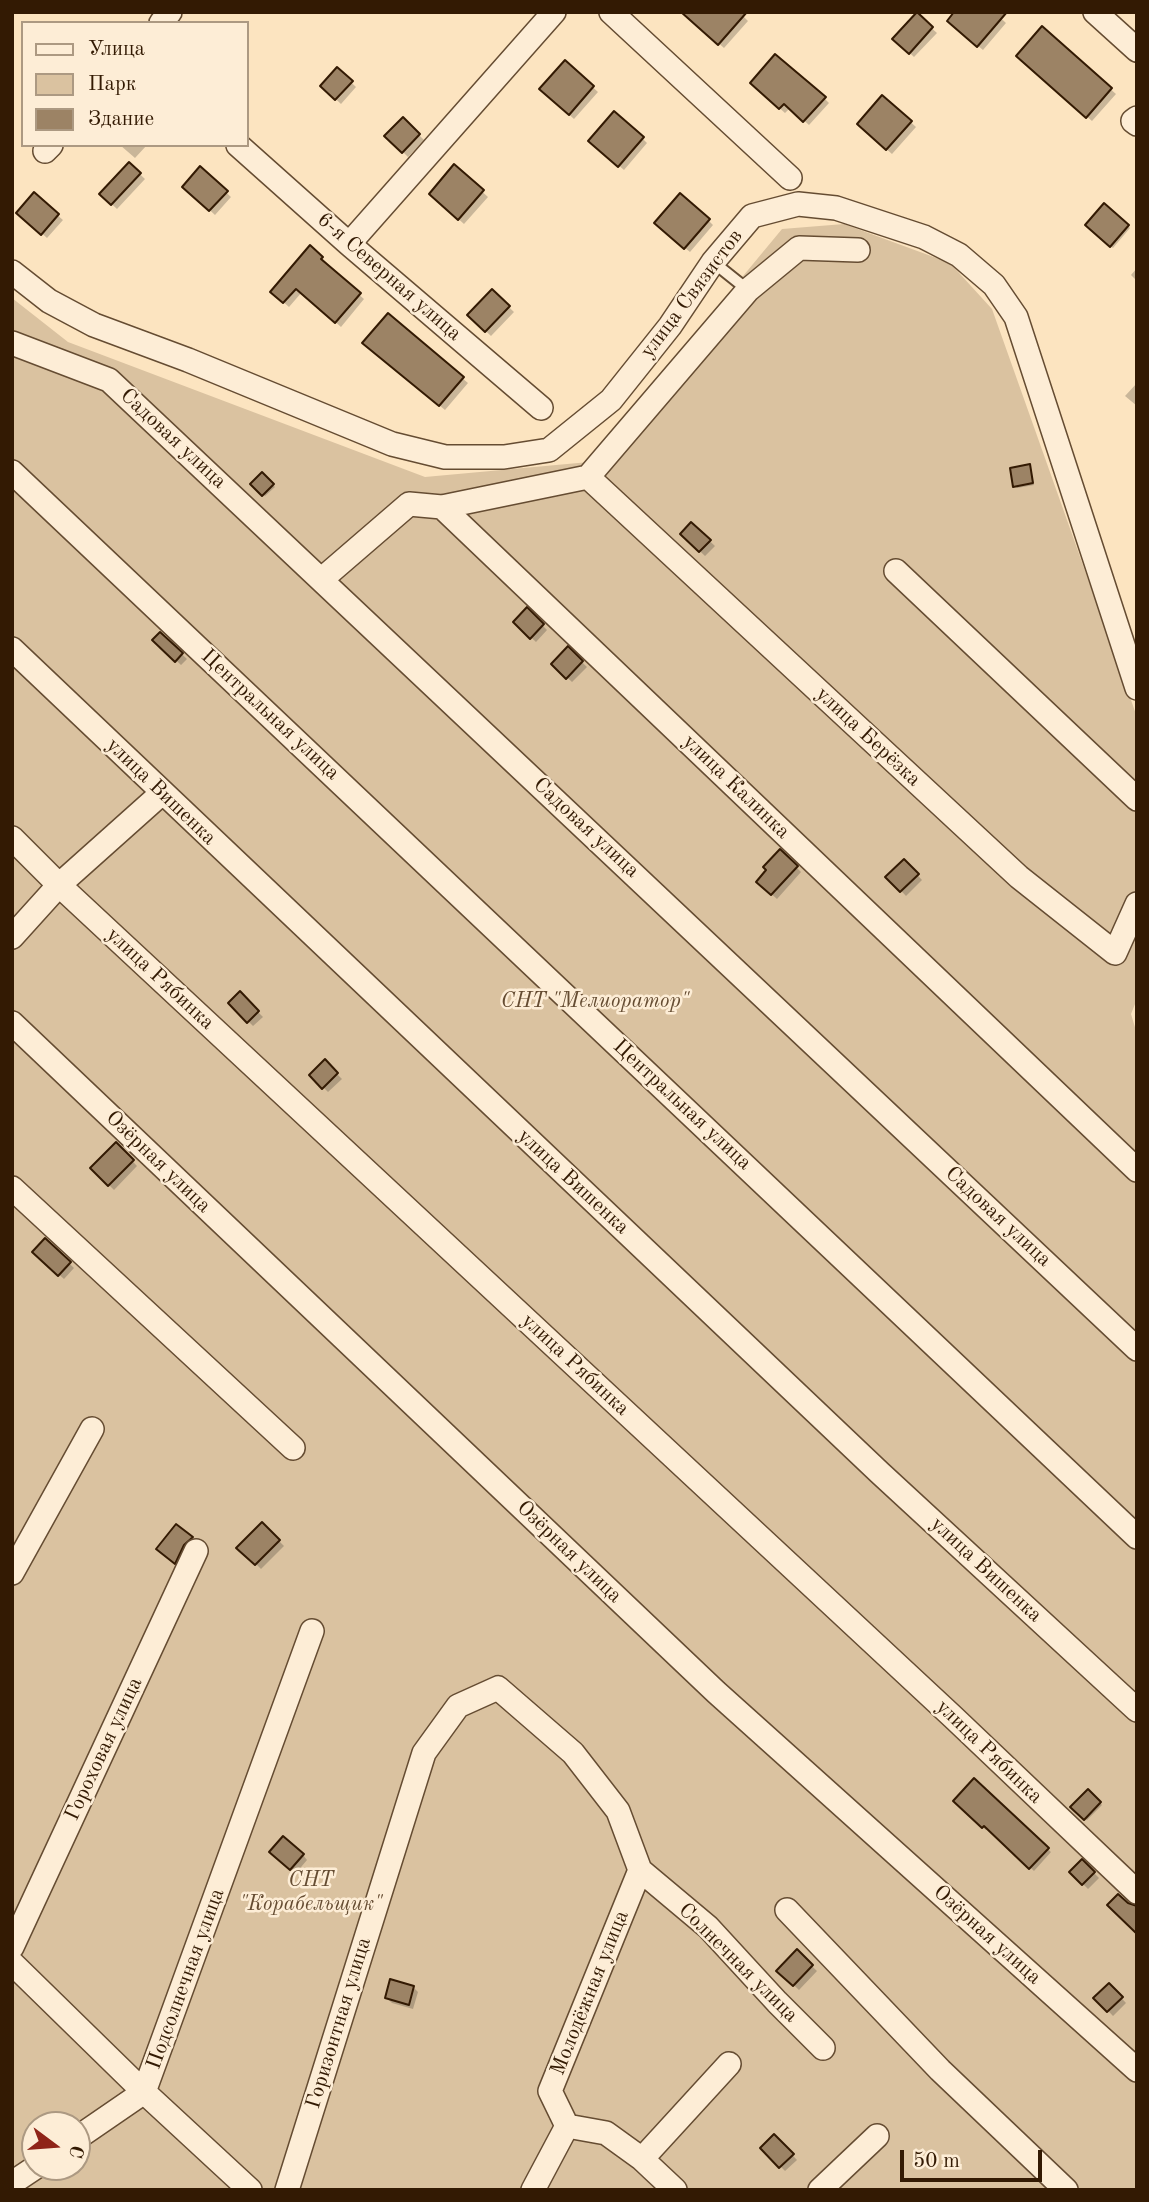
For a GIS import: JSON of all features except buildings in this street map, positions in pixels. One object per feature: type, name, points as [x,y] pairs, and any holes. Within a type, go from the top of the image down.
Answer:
[{"type":"street","points":[[349,244],[554,12]]},
{"type":"street","points":[[611,12],[790,178]]},
{"type":"street","points":[[1095,12],[1137,50]]},
{"type":"street","name":"6-я Северная улица","points":[[240,147],[541,408]]},
{"type":"street","name":"улица Связистов","points":[[12,272],[49,301],[94,325],[188,360],[392,444],[444,457],[504,457],[549,450],[611,400],[670,326],[713,262],[752,216],[798,204],[836,208],[924,237],[959,255],[994,285],[1016,317],[1137,688]]},
{"type":"street","points":[[322,579],[409,504],[442,507],[588,477],[748,290],[799,248],[858,250]]},
{"type":"street","name":"Садовая улица","points":[[12,343],[109,380],[1137,1349]]},
{"type":"street","name":"Центральная улица","points":[[12,472],[1137,1537]]},
{"type":"street","name":"улица Берёзка","points":[[588,477],[1018,877],[1115,953],[1137,904]]},
{"type":"street","name":"улица Калинка","points":[[442,507],[1137,1170]]},
{"type":"street","points":[[896,571],[1137,799]]},
{"type":"street","name":"улица Вишенка","points":[[12,649],[880,1473],[1137,1710]]},
{"type":"street","points":[[12,937],[59,885],[162,793]]},
{"type":"street","name":"улица Рябинка","points":[[12,838],[59,885],[953,1717],[1137,1892]]},
{"type":"street","name":"Озёрная улица","points":[[12,1023],[716,1692],[1137,2070]]},
{"type":"street","points":[[12,1188],[293,1448]]},
{"type":"street","points":[[12,1573],[92,1429]]},
{"type":"street","name":"Гороховая улица","points":[[12,1947],[197,1551]]},
{"type":"street","name":"Подсолнечная улица","points":[[91,2128],[144,2092],[313,1630]]},
{"type":"street","name":"Горизонтная улица","points":[[287,2190],[424,1753],[458,1706],[498,1688],[573,1752],[618,1811],[639,1870]]},
{"type":"street","name":"Солнечная улица","points":[[639,1870],[708,1927],[823,2048]]},
{"type":"street","name":"Молодёжная улица","points":[[567,2126],[550,2091],[639,1870]]},
{"type":"street","points":[[787,1910],[940,2070],[1066,2190]]},
{"type":"street","points":[[12,1963],[144,2092],[250,2190]]},
{"type":"street","points":[[642,2159],[729,2064]]},
{"type":"street","points":[[533,2190],[567,2126],[606,2133],[642,2159],[675,2190]]},
{"type":"street","points":[[820,2190],[877,2136]]},
{"type":"lane","points":[[713,262],[748,290]]},
{"type":"green space","name":"СНТ \"Мелиоратор\"","points":[[844,224],[950,263],[992,309],[1137,717],[1137,999],[1131,1014],[1137,1034],[1137,2190],[12,2190],[12,298],[68,342],[425,477],[589,462],[782,229]]},
{"type":"park label","name":"СНТ \"Корабельщик\"","points":[[311,1892]]}]
